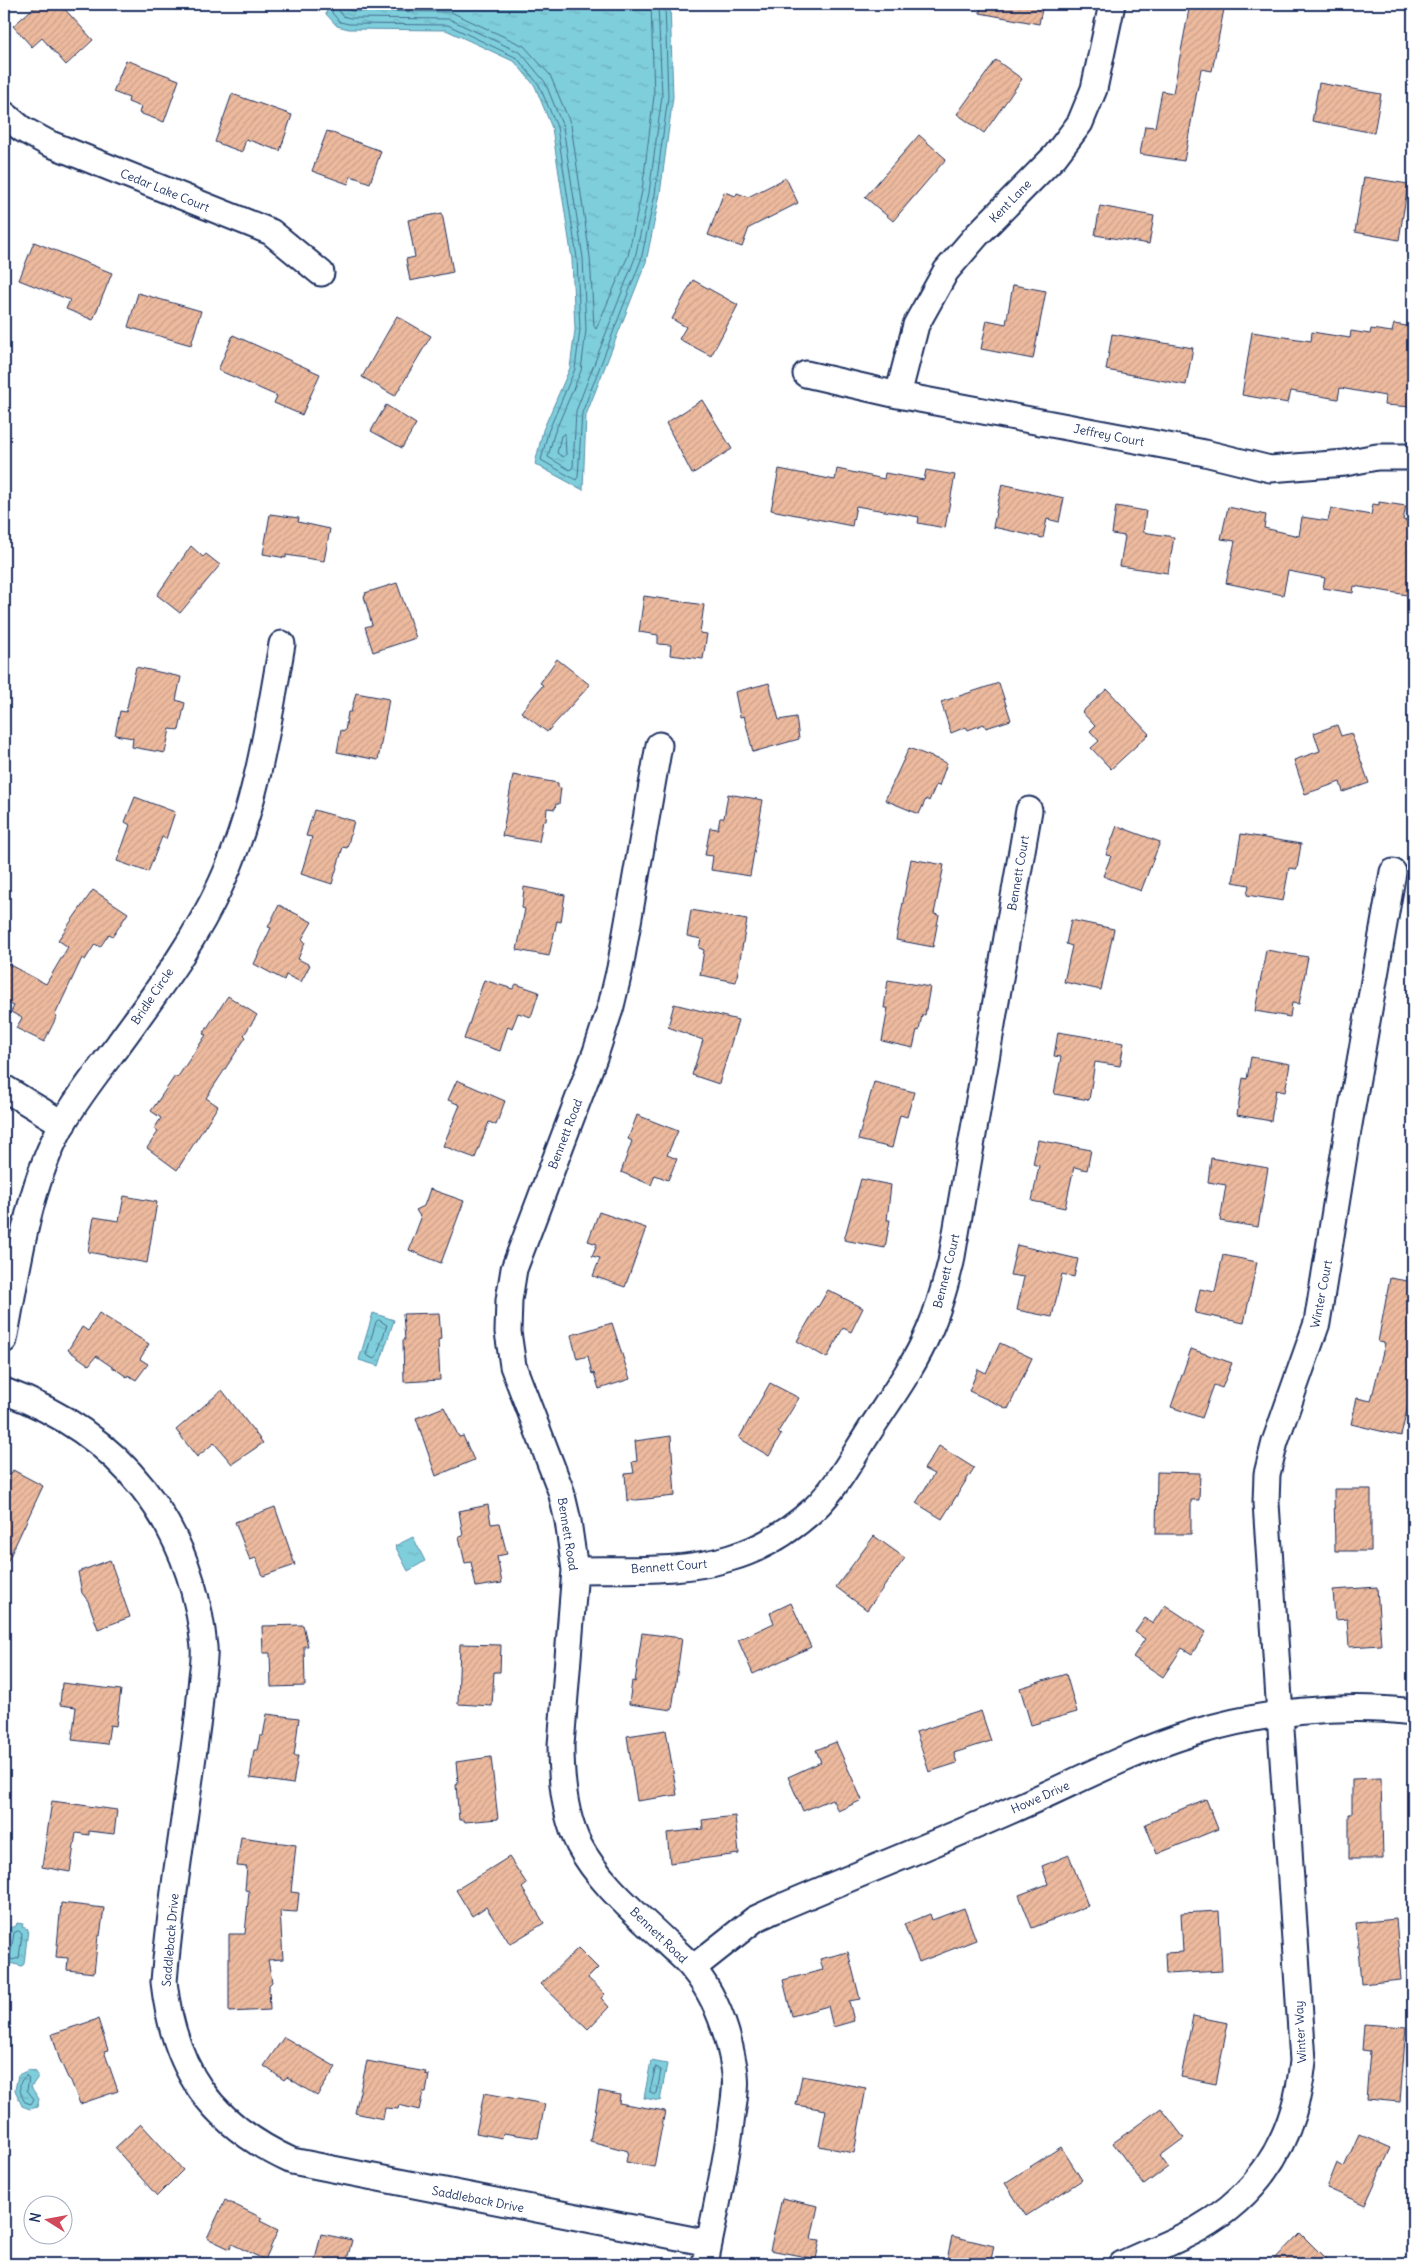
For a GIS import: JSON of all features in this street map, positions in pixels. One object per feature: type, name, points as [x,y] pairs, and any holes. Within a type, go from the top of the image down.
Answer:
[{"type":"street","name":"Kent Lane","points":[[898,395],[916,325],[946,271],[977,235],[1055,156],[1080,122],[1094,89],[1110,22],[1112,4]]},
{"type":"street","name":"Cedar Lake Court","points":[[4,114],[22,129],[48,143],[271,232],[321,273]]},
{"type":"street","name":"Jeffrey Court","points":[[806,374],[898,395],[1270,468],[1345,463],[1377,458],[1413,457]]},
{"type":"street","name":"Bridle Circle","points":[[4,1340],[33,1198],[63,1124],[136,1021],[201,923],[221,884],[239,841],[252,801],[266,738],[282,644]]},
{"type":"street","name":"Bennett Road","points":[[659,745],[620,968],[611,1006],[596,1052],[514,1269],[509,1300],[508,1332],[513,1366],[561,1491],[568,1521],[575,1570],[560,1745],[561,1775],[567,1812],[579,1845],[597,1872],[633,1911],[693,1968],[718,2007],[735,2068],[735,2094],[727,2153],[707,2254]]},
{"type":"street","name":"Bennett Court","points":[[575,1570],[703,1565],[758,1548],[785,1532],[815,1508],[840,1478],[902,1380],[929,1332],[952,1262],[1028,810]]},
{"type":"street","name":"Winter Court","points":[[1280,1713],[1266,1504],[1267,1474],[1275,1442],[1317,1323],[1346,1136],[1393,872]]},
{"type":"street","points":[[4,1088],[63,1124]]},
{"type":"street","name":"Saddleback Drive","points":[[4,1392],[70,1422],[123,1464],[147,1492],[168,1524],[186,1564],[197,1601],[204,1649],[199,1710],[164,1982],[167,2013],[176,2045],[188,2070],[204,2096],[222,2116],[242,2133],[266,2150],[292,2161],[707,2254]]},
{"type":"street","name":"Howe Drive","points":[[693,1968],[755,1919],[1192,1733],[1280,1713],[1360,1709],[1413,1712]]},
{"type":"street","name":"Winter Way","points":[[1122,2264],[1198,2228],[1245,2194],[1264,2172],[1282,2142],[1294,2114],[1303,2061],[1280,1713]]},
{"type":"water","points":[[328,4],[670,4],[673,97],[660,194],[646,262],[586,415],[583,490],[535,464],[543,430],[570,368],[575,330],[572,259],[552,128],[535,86],[515,62],[446,30],[349,29],[337,26],[326,14]]},
{"type":"water","points":[[373,1313],[394,1320],[379,1366],[359,1360]]},
{"type":"water","points":[[413,1537],[425,1561],[408,1571],[395,1546]]},
{"type":"water","points":[[17,1923],[23,1924],[22,1927],[28,1929],[24,1964],[22,1966],[5,1962],[9,1928],[16,1926]]},
{"type":"water","points":[[651,2061],[667,2064],[660,2101],[644,2098]]},
{"type":"water","points":[[29,2070],[36,2072],[38,2077],[31,2087],[39,2099],[37,2107],[30,2109],[22,2106],[15,2090],[18,2075]]},
{"type":"building","points":[[38,4],[60,4],[93,40],[66,65],[42,38],[32,47],[13,26]]},
{"type":"building","points":[[981,4],[1043,4],[1039,24],[980,13]]},
{"type":"building","points":[[1190,4],[1225,4],[1212,71],[1201,69],[1184,161],[1140,154],[1145,126],[1155,127],[1162,91],[1173,93]]},
{"type":"building","points":[[126,60],[179,80],[164,122],[139,113],[141,107],[128,102],[129,98],[113,92]]},
{"type":"building","points":[[996,60],[1022,79],[984,133],[957,114]]},
{"type":"building","points":[[1319,83],[1381,94],[1374,133],[1312,121]]},
{"type":"building","points":[[232,94],[292,115],[280,151],[246,139],[242,152],[215,142]]},
{"type":"building","points":[[327,131],[381,151],[370,183],[351,176],[348,184],[312,171]]},
{"type":"building","points":[[919,135],[946,159],[893,221],[865,197]]},
{"type":"building","points":[[1364,177],[1408,184],[1399,240],[1355,232]]},
{"type":"building","points":[[786,178],[798,203],[749,228],[742,247],[708,235],[724,192],[736,196],[737,193],[748,197]]},
{"type":"building","points":[[1100,206],[1154,216],[1149,244],[1095,235]]},
{"type":"building","points":[[442,213],[453,272],[410,281],[406,259],[415,257],[408,220]]},
{"type":"building","points":[[34,242],[112,273],[93,320],[66,309],[70,300],[19,280]]},
{"type":"building","points":[[693,280],[738,305],[711,356],[679,339],[686,327],[672,319]]},
{"type":"building","points":[[1013,285],[1046,291],[1033,359],[981,349],[987,320],[1006,324]]},
{"type":"building","points":[[138,293],[201,311],[191,345],[128,327]]},
{"type":"building","points":[[397,316],[431,336],[395,396],[362,377]]},
{"type":"building","points":[[1394,324],[1413,327],[1413,407],[1384,405],[1385,396],[1340,388],[1338,399],[1291,391],[1288,403],[1242,395],[1252,332],[1311,341],[1312,332],[1350,338],[1351,331],[1370,334],[1371,329],[1392,332]]},
{"type":"building","points":[[1112,334],[1193,348],[1186,385],[1106,370]]},
{"type":"building","points":[[233,335],[320,374],[302,415],[274,403],[277,396],[218,370]]},
{"type":"building","points":[[702,400],[732,449],[692,474],[666,423]]},
{"type":"building","points":[[386,405],[416,424],[402,448],[371,431]]},
{"type":"building","points":[[779,469],[835,480],[837,469],[884,479],[885,473],[924,480],[926,470],[955,475],[945,528],[918,523],[919,517],[856,506],[852,526],[771,510]]},
{"type":"building","points":[[1002,484],[1064,498],[1059,522],[1047,519],[1043,538],[993,527]]},
{"type":"building","points":[[1379,502],[1406,506],[1403,520],[1413,522],[1413,596],[1354,586],[1353,593],[1323,588],[1325,578],[1288,571],[1283,595],[1226,583],[1235,541],[1221,539],[1228,507],[1266,515],[1264,528],[1299,536],[1302,517],[1328,521],[1331,508],[1371,515],[1373,504],[1379,505]]},
{"type":"building","points":[[1116,506],[1146,511],[1143,532],[1174,537],[1168,573],[1120,566],[1125,536],[1112,534]]},
{"type":"building","points":[[270,514],[299,518],[298,522],[330,529],[324,561],[286,555],[286,558],[263,554]]},
{"type":"building","points":[[191,546],[203,557],[206,554],[220,565],[180,613],[157,595]]},
{"type":"building","points":[[397,583],[416,638],[373,652],[365,627],[372,625],[364,596],[366,595],[365,593]]},
{"type":"building","points":[[644,596],[704,605],[700,633],[707,634],[703,659],[670,655],[671,645],[658,644],[658,635],[639,632]]},
{"type":"building","points":[[557,659],[590,685],[547,732],[521,712],[543,685],[540,683]]},
{"type":"building","points":[[136,667],[181,677],[176,700],[185,703],[179,730],[170,729],[165,753],[132,747],[133,738],[115,735],[120,711],[126,712]]},
{"type":"building","points":[[769,683],[779,720],[796,717],[799,739],[753,752],[744,716],[740,717],[735,692]]},
{"type":"building","points":[[999,683],[1011,720],[986,728],[984,724],[968,730],[966,727],[951,733],[941,702]]},
{"type":"building","points":[[1107,689],[1149,734],[1111,769],[1091,748],[1099,741],[1090,731],[1095,726],[1082,712]]},
{"type":"building","points":[[356,693],[389,699],[378,760],[337,752],[341,730],[345,731],[348,712],[351,712]]},
{"type":"building","points":[[1337,725],[1341,736],[1351,733],[1369,783],[1343,792],[1340,782],[1305,794],[1294,760],[1320,751],[1314,733]]},
{"type":"building","points":[[909,748],[947,763],[939,786],[936,785],[929,801],[926,799],[919,814],[885,800]]},
{"type":"building","points":[[513,775],[558,783],[558,787],[561,788],[559,804],[556,804],[555,809],[547,808],[546,821],[543,821],[539,842],[502,836]]},
{"type":"building","points":[[728,794],[763,800],[750,876],[711,870],[713,856],[705,855],[710,828],[718,829],[720,818],[724,818]]},
{"type":"building","points":[[135,797],[175,812],[166,839],[162,837],[148,872],[117,861],[130,825],[125,822]]},
{"type":"building","points":[[314,810],[354,821],[347,848],[343,847],[332,884],[301,874],[312,837],[306,836]]},
{"type":"building","points":[[1117,826],[1160,842],[1141,891],[1103,876],[1111,856],[1106,855]]},
{"type":"building","points":[[1241,834],[1301,844],[1297,869],[1289,868],[1283,901],[1247,895],[1249,885],[1233,882]]},
{"type":"building","points":[[911,859],[944,865],[934,914],[939,915],[933,947],[896,940]]},
{"type":"building","points":[[524,887],[565,895],[561,922],[557,921],[549,956],[517,950],[525,909],[522,908]]},
{"type":"building","points":[[93,890],[128,913],[113,936],[109,934],[100,947],[95,944],[85,960],[82,958],[44,1042],[16,1028],[22,1018],[11,1012],[14,1006],[4,1001],[4,962],[46,984],[68,947],[58,940]]},
{"type":"building","points":[[279,905],[312,922],[302,939],[305,942],[298,959],[310,965],[301,982],[286,975],[284,980],[254,964],[271,928],[268,927]]},
{"type":"building","points":[[691,910],[747,920],[736,982],[700,975],[704,950],[699,948],[701,939],[687,936]]},
{"type":"building","points":[[1071,920],[1114,929],[1101,990],[1064,982],[1072,946],[1066,944]]},
{"type":"building","points":[[1266,950],[1308,957],[1299,1004],[1292,1003],[1290,1017],[1255,1011]]},
{"type":"building","points":[[484,980],[513,989],[516,984],[539,992],[531,1017],[518,1013],[512,1028],[508,1026],[500,1051],[464,1039]]},
{"type":"building","points":[[888,980],[930,987],[925,1015],[922,1015],[913,1048],[882,1041],[888,1008],[884,1008]]},
{"type":"building","points":[[228,996],[257,1015],[244,1035],[246,1037],[206,1098],[218,1106],[177,1170],[147,1148],[158,1132],[154,1129],[161,1118],[151,1111],[175,1076],[177,1078],[206,1035],[203,1034]]},
{"type":"building","points":[[674,1004],[738,1020],[719,1084],[692,1075],[703,1040],[668,1027]]},
{"type":"building","points":[[1058,1032],[1124,1043],[1120,1066],[1095,1062],[1089,1100],[1054,1094],[1061,1057],[1054,1056]]},
{"type":"building","points":[[1251,1057],[1290,1064],[1285,1092],[1276,1090],[1271,1121],[1237,1115],[1243,1078],[1247,1079]]},
{"type":"building","points":[[457,1080],[505,1101],[496,1125],[489,1122],[475,1158],[443,1146],[460,1105],[448,1100]]},
{"type":"building","points":[[874,1082],[914,1092],[907,1117],[900,1115],[892,1148],[858,1140]]},
{"type":"building","points":[[637,1115],[678,1131],[667,1155],[677,1159],[668,1180],[655,1175],[651,1185],[621,1172],[632,1141],[628,1139]]},
{"type":"building","points":[[1038,1140],[1091,1150],[1087,1170],[1074,1167],[1065,1208],[1032,1201],[1039,1166],[1033,1164]]},
{"type":"building","points":[[1211,1158],[1268,1168],[1258,1227],[1220,1221],[1226,1185],[1208,1182]]},
{"type":"building","points":[[861,1179],[891,1185],[887,1220],[890,1220],[885,1248],[844,1240]]},
{"type":"building","points":[[430,1189],[464,1201],[441,1263],[409,1250],[421,1218],[416,1210],[424,1206]]},
{"type":"building","points":[[124,1196],[157,1202],[147,1263],[88,1252],[94,1217],[119,1221]]},
{"type":"building","points":[[599,1212],[646,1228],[625,1287],[593,1276],[600,1258],[592,1256],[597,1244],[588,1241]]},
{"type":"building","points":[[1017,1245],[1078,1259],[1074,1277],[1062,1274],[1052,1317],[1017,1310],[1024,1277],[1010,1275]]},
{"type":"building","points":[[1223,1255],[1257,1262],[1244,1323],[1195,1313],[1200,1289],[1215,1292]]},
{"type":"building","points":[[1390,1278],[1413,1282],[1413,1383],[1401,1436],[1351,1424],[1357,1398],[1371,1401],[1385,1343],[1378,1342]]},
{"type":"building","points":[[828,1290],[863,1308],[851,1332],[843,1328],[827,1358],[797,1341]]},
{"type":"building","points":[[99,1313],[149,1344],[140,1359],[148,1364],[136,1380],[128,1375],[127,1377],[96,1356],[89,1365],[68,1350],[82,1327],[88,1331]]},
{"type":"building","points":[[439,1313],[441,1339],[438,1340],[440,1380],[404,1382],[403,1340],[405,1340],[403,1314]]},
{"type":"building","points":[[612,1323],[630,1379],[599,1389],[594,1373],[592,1374],[588,1356],[577,1359],[571,1335]]},
{"type":"building","points":[[1000,1343],[1032,1358],[1008,1409],[969,1391],[978,1369],[986,1373]]},
{"type":"building","points":[[1191,1349],[1232,1363],[1222,1388],[1214,1385],[1202,1418],[1171,1407]]},
{"type":"building","points":[[770,1383],[799,1398],[778,1432],[781,1435],[769,1456],[739,1438]]},
{"type":"building","points":[[222,1390],[263,1443],[232,1464],[214,1443],[197,1457],[176,1430]]},
{"type":"building","points":[[444,1407],[459,1437],[463,1436],[474,1460],[436,1476],[416,1418]]},
{"type":"building","points":[[671,1436],[675,1496],[627,1501],[625,1474],[634,1473],[632,1462],[637,1461],[635,1441]]},
{"type":"building","points":[[939,1446],[974,1468],[942,1519],[916,1503],[934,1474],[924,1469]]},
{"type":"building","points":[[13,1470],[43,1486],[4,1569],[4,1486]]},
{"type":"building","points":[[1157,1472],[1200,1473],[1199,1500],[1191,1500],[1191,1534],[1156,1534]]},
{"type":"building","points":[[1334,1489],[1371,1489],[1371,1551],[1335,1551]]},
{"type":"building","points":[[488,1505],[491,1524],[499,1523],[507,1554],[497,1556],[502,1583],[476,1587],[471,1562],[465,1563],[459,1537],[463,1536],[459,1511]]},
{"type":"building","points":[[275,1507],[295,1565],[263,1576],[256,1558],[250,1560],[235,1522]]},
{"type":"building","points":[[874,1536],[905,1558],[867,1610],[836,1587]]},
{"type":"building","points":[[110,1560],[130,1617],[98,1629],[88,1601],[82,1593],[78,1572]]},
{"type":"building","points":[[1377,1587],[1381,1645],[1349,1647],[1347,1619],[1335,1620],[1333,1590]]},
{"type":"building","points":[[791,1603],[811,1647],[753,1674],[738,1640],[774,1623],[770,1613]]},
{"type":"building","points":[[1165,1605],[1206,1632],[1192,1654],[1182,1648],[1163,1677],[1133,1657],[1145,1639],[1135,1632],[1145,1618],[1153,1623]]},
{"type":"building","points":[[303,1625],[308,1646],[304,1646],[305,1686],[271,1687],[270,1653],[263,1653],[262,1626]]},
{"type":"building","points":[[642,1633],[682,1638],[672,1710],[629,1704],[632,1681],[635,1682]]},
{"type":"building","points":[[460,1644],[501,1645],[500,1672],[494,1672],[492,1706],[458,1704]]},
{"type":"building","points":[[1066,1674],[1077,1712],[1031,1725],[1020,1688]]},
{"type":"building","points":[[62,1683],[121,1690],[116,1726],[110,1725],[107,1744],[72,1740],[76,1707],[60,1705]]},
{"type":"building","points":[[981,1711],[991,1741],[954,1753],[957,1763],[929,1772],[916,1732]]},
{"type":"building","points":[[267,1714],[299,1718],[294,1756],[298,1756],[293,1784],[250,1778],[254,1750],[257,1750],[260,1736],[263,1736]]},
{"type":"building","points":[[666,1730],[677,1795],[637,1801],[627,1736]]},
{"type":"building","points":[[836,1742],[862,1800],[838,1811],[832,1799],[803,1811],[788,1777],[821,1762],[816,1750]]},
{"type":"building","points":[[491,1757],[498,1819],[465,1822],[464,1820],[459,1820],[456,1762]]},
{"type":"building","points":[[1381,1778],[1383,1859],[1349,1859],[1349,1814],[1352,1814],[1352,1779]]},
{"type":"building","points":[[1206,1799],[1218,1829],[1157,1854],[1145,1824]]},
{"type":"building","points":[[52,1801],[117,1810],[114,1834],[89,1831],[89,1835],[76,1833],[70,1872],[42,1867]]},
{"type":"building","points":[[735,1816],[739,1854],[670,1863],[667,1833],[703,1829],[702,1820]]},
{"type":"building","points":[[241,1837],[296,1845],[291,1892],[299,1893],[297,1912],[280,1911],[283,1959],[268,1960],[272,1982],[269,1985],[270,2010],[229,2012],[229,1934],[245,1934],[249,1891],[245,1890],[247,1867],[237,1866]]},
{"type":"building","points":[[1069,1855],[1088,1906],[1032,1928],[1019,1895],[1048,1884],[1042,1866]]},
{"type":"building","points":[[509,1857],[527,1884],[522,1888],[544,1923],[510,1944],[486,1907],[472,1916],[456,1890]]},
{"type":"building","points":[[61,1903],[104,1908],[100,1936],[98,1936],[94,1973],[67,1970],[68,1958],[56,1957]]},
{"type":"building","points":[[964,1908],[976,1940],[919,1962],[904,1924],[930,1914],[932,1920]]},
{"type":"building","points":[[1219,1911],[1222,1971],[1166,1974],[1165,1953],[1183,1952],[1181,1913]]},
{"type":"building","points":[[1396,1919],[1401,1980],[1361,1984],[1356,1923]]},
{"type":"building","points":[[578,1948],[598,1968],[588,1978],[605,1994],[601,1998],[609,2007],[588,2029],[541,1984]]},
{"type":"building","points":[[848,1952],[860,1999],[849,2001],[854,2021],[833,2027],[828,2006],[792,2016],[783,1980],[823,1970],[820,1959]]},
{"type":"building","points":[[1193,2016],[1228,2023],[1216,2084],[1181,2077]]},
{"type":"building","points":[[98,2019],[108,2050],[104,2051],[118,2091],[80,2104],[59,2058],[52,2034]]},
{"type":"building","points":[[1364,2024],[1406,2027],[1400,2102],[1366,2099],[1370,2051],[1362,2050]]},
{"type":"building","points":[[284,2037],[336,2067],[317,2096],[287,2077],[284,2080],[264,2066]]},
{"type":"building","points":[[367,2061],[426,2072],[425,2074],[429,2075],[426,2093],[423,2093],[419,2110],[399,2105],[398,2109],[385,2108],[383,2119],[355,2113]]},
{"type":"building","points":[[802,2076],[866,2088],[854,2153],[819,2146],[826,2110],[796,2105]]},
{"type":"building","points":[[599,2091],[620,2095],[619,2103],[665,2111],[654,2167],[626,2162],[628,2151],[590,2141]]},
{"type":"building","points":[[484,2093],[545,2104],[538,2138],[503,2133],[502,2138],[476,2133]]},
{"type":"building","points":[[1161,2108],[1184,2138],[1160,2156],[1168,2167],[1144,2185],[1113,2143]]},
{"type":"building","points":[[141,2124],[183,2170],[157,2196],[115,2148]]},
{"type":"building","points":[[1359,2134],[1391,2148],[1365,2205],[1327,2188],[1337,2163],[1344,2167]]},
{"type":"building","points":[[1061,2147],[1082,2180],[1026,2216],[1005,2183]]},
{"type":"building","points":[[782,2198],[818,2206],[811,2239],[820,2240],[816,2259],[770,2250]]},
{"type":"building","points":[[225,2200],[262,2218],[260,2221],[278,2230],[265,2260],[232,2244],[230,2249],[207,2238]]},
{"type":"building","points":[[1300,2233],[1331,2264],[1270,2264]]},
{"type":"building","points":[[321,2234],[352,2240],[346,2264],[314,2264]]},
{"type":"building","points":[[952,2236],[994,2246],[990,2264],[946,2264]]}]
